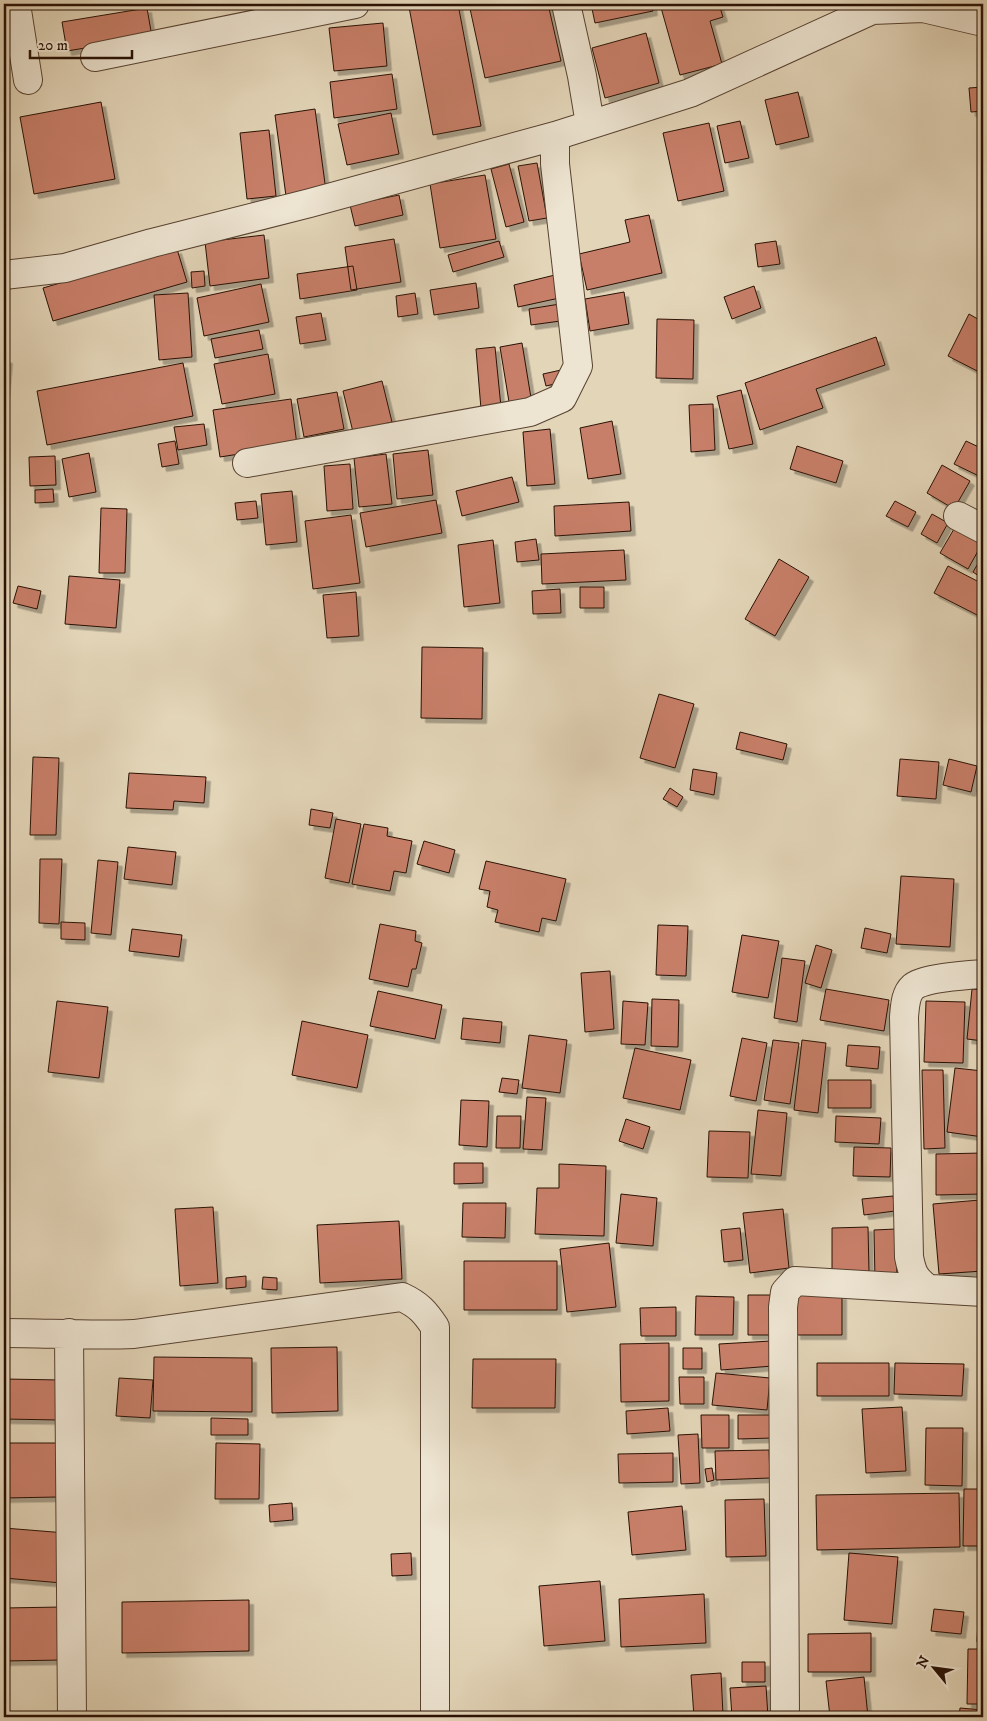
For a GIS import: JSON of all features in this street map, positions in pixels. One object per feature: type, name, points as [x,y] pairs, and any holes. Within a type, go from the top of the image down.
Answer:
[{"type":"street","points":[[16,4],[28,80]]},
{"type":"street","points":[[95,57],[355,4]]},
{"type":"street","points":[[566,4],[582,76],[590,124]]},
{"type":"street","points":[[4,275],[65,268],[152,243],[310,203],[555,136],[690,93],[872,10],[923,8],[983,22]]},
{"type":"street","points":[[247,463],[530,412],[562,398],[578,366],[555,164],[555,136]]},
{"type":"street","points":[[958,516],[983,529]]},
{"type":"street","points":[[926,1288],[917,1281],[912,1273],[909,1256],[904,1017],[906,999],[913,986],[922,981],[983,974]]},
{"type":"street","points":[[785,1717],[783,1326],[785,1292],[795,1281],[983,1292]]},
{"type":"street","points":[[4,1333],[134,1334],[402,1297],[415,1303],[424,1311],[435,1328],[435,1717]]},
{"type":"street","points":[[69,1333],[72,1717]]},
{"type":"building","points":[[426,4],[458,4],[481,126],[433,135],[409,7]]},
{"type":"building","points":[[469,4],[548,4],[561,61],[485,78]]},
{"type":"building","points":[[591,4],[652,4],[653,11],[595,23]]},
{"type":"building","points":[[660,4],[719,4],[723,17],[710,21],[722,64],[680,75]]},
{"type":"building","points":[[147,8],[152,37],[67,51],[62,22]]},
{"type":"building","points":[[383,23],[387,66],[334,71],[329,28]]},
{"type":"building","points":[[646,33],[659,83],[605,98],[592,48]]},
{"type":"building","points":[[392,74],[397,109],[334,118],[330,82]]},
{"type":"building","points":[[983,87],[983,111],[971,112],[969,88]]},
{"type":"building","points":[[798,92],[809,137],[776,145],[765,100]]},
{"type":"building","points":[[101,102],[115,179],[34,194],[20,117]]},
{"type":"building","points":[[315,109],[326,191],[286,196],[275,115]]},
{"type":"building","points":[[391,113],[399,154],[347,165],[338,124]]},
{"type":"building","points":[[740,121],[749,158],[725,163],[717,126]]},
{"type":"building","points":[[709,123],[724,191],[678,201],[663,133]]},
{"type":"building","points":[[269,130],[276,196],[247,199],[240,133]]},
{"type":"building","points":[[537,163],[547,218],[529,221],[518,166]]},
{"type":"building","points":[[509,164],[524,222],[506,227],[491,169]]},
{"type":"building","points":[[485,175],[496,239],[440,248],[430,184]]},
{"type":"building","points":[[399,195],[403,215],[355,226],[350,205]]},
{"type":"building","points":[[649,215],[662,273],[587,290],[579,254],[630,242],[625,220]]},
{"type":"building","points":[[264,235],[269,278],[210,286],[205,242]]},
{"type":"building","points":[[394,239],[401,282],[351,290],[345,247]]},
{"type":"building","points":[[499,241],[504,257],[453,272],[448,255]]},
{"type":"building","points":[[776,241],[780,264],[758,267],[755,244]]},
{"type":"building","points":[[177,249],[187,282],[53,321],[43,288]]},
{"type":"building","points":[[353,266],[357,290],[300,299],[297,274]]},
{"type":"building","points":[[204,271],[205,286],[192,288],[191,272]]},
{"type":"building","points":[[559,274],[564,297],[518,307],[514,285]]},
{"type":"building","points":[[476,283],[479,308],[434,315],[430,290]]},
{"type":"building","points":[[261,284],[269,322],[204,336],[197,298]]},
{"type":"building","points":[[754,286],[761,308],[732,319],[724,297]]},
{"type":"building","points":[[624,292],[629,324],[590,331],[585,299]]},
{"type":"building","points":[[188,293],[192,357],[159,360],[154,295]]},
{"type":"building","points":[[415,293],[418,314],[398,317],[396,296]]},
{"type":"building","points":[[566,303],[568,320],[531,325],[529,309]]},
{"type":"building","points":[[321,313],[326,340],[300,344],[296,317]]},
{"type":"building","points":[[969,314],[983,322],[983,374],[948,356]]},
{"type":"building","points":[[657,319],[694,320],[693,379],[656,378]]},
{"type":"building","points":[[259,330],[263,349],[215,358],[211,339]]},
{"type":"building","points":[[876,337],[885,365],[816,389],[823,408],[760,430],[745,383]]},
{"type":"building","points":[[522,343],[532,404],[510,408],[500,347]]},
{"type":"building","points":[[495,347],[501,407],[481,409],[476,349]]},
{"type":"building","points":[[268,354],[275,394],[222,404],[214,364]]},
{"type":"building","points":[[4,358],[8,359],[5,392],[4,392]]},
{"type":"building","points":[[183,363],[193,416],[47,445],[37,391]]},
{"type":"building","points":[[561,370],[563,382],[546,386],[543,374]]},
{"type":"building","points":[[382,381],[392,422],[353,432],[343,391]]},
{"type":"building","points":[[741,390],[753,444],[729,449],[717,396]]},
{"type":"building","points":[[337,392],[344,429],[304,437],[297,399]]},
{"type":"building","points":[[291,399],[297,445],[220,457],[213,410]]},
{"type":"building","points":[[713,404],[715,450],[691,452],[689,405]]},
{"type":"building","points":[[612,421],[621,474],[588,479],[580,428]]},
{"type":"building","points":[[204,424],[207,445],[178,450],[174,427]]},
{"type":"building","points":[[550,429],[555,484],[527,486],[523,432]]},
{"type":"building","points":[[175,441],[179,464],[162,467],[158,444]]},
{"type":"building","points":[[966,441],[983,449],[983,472],[981,477],[954,464]]},
{"type":"building","points":[[797,446],[843,461],[836,483],[790,469]]},
{"type":"building","points":[[428,450],[433,495],[397,499],[393,454]]},
{"type":"building","points":[[89,453],[96,492],[69,497],[62,459]]},
{"type":"building","points":[[386,454],[392,504],[359,507],[354,458]]},
{"type":"building","points":[[55,456],[56,485],[30,486],[29,457]]},
{"type":"building","points":[[350,464],[353,509],[327,511],[324,466]]},
{"type":"building","points":[[942,465],[970,481],[954,509],[927,493]]},
{"type":"building","points":[[512,477],[519,502],[462,516],[456,491]]},
{"type":"building","points":[[53,489],[54,502],[35,503],[35,490]]},
{"type":"building","points":[[292,491],[297,542],[266,545],[261,494]]},
{"type":"building","points":[[436,500],[442,533],[366,547],[360,513]]},
{"type":"building","points":[[256,501],[258,518],[237,520],[235,503]]},
{"type":"building","points":[[895,501],[916,512],[908,527],[886,516]]},
{"type":"building","points":[[629,502],[631,531],[555,536],[554,506]]},
{"type":"building","points":[[101,508],[127,509],[125,573],[99,573]]},
{"type":"building","points":[[932,514],[948,523],[937,543],[921,534]]},
{"type":"building","points":[[351,515],[360,583],[313,589],[305,521]]},
{"type":"building","points":[[958,522],[983,542],[968,569],[940,553]]},
{"type":"building","points":[[536,539],[539,560],[517,562],[515,542]]},
{"type":"building","points":[[493,540],[500,603],[464,607],[458,545]]},
{"type":"building","points":[[624,550],[626,580],[542,584],[541,554]]},
{"type":"building","points":[[983,555],[983,579],[973,572]]},
{"type":"building","points":[[779,559],[809,577],[775,636],[745,619]]},
{"type":"building","points":[[948,566],[983,584],[983,618],[934,593]]},
{"type":"building","points":[[69,576],[120,580],[116,628],[65,624]]},
{"type":"building","points":[[18,586],[41,591],[37,609],[13,603]]},
{"type":"building","points":[[580,587],[604,587],[604,608],[580,608]]},
{"type":"building","points":[[560,589],[561,613],[533,614],[532,591]]},
{"type":"building","points":[[356,592],[359,636],[327,638],[323,595]]},
{"type":"building","points":[[422,647],[483,648],[482,719],[421,718]]},
{"type":"building","points":[[659,694],[694,704],[675,768],[640,758]]},
{"type":"building","points":[[740,732],[787,744],[783,760],[736,749]]},
{"type":"building","points":[[33,757],[59,758],[56,835],[30,835]]},
{"type":"building","points":[[900,759],[939,762],[936,799],[897,796]]},
{"type":"building","points":[[949,759],[977,766],[971,792],[943,785]]},
{"type":"building","points":[[693,769],[717,773],[714,795],[690,790]]},
{"type":"building","points":[[129,773],[206,777],[204,803],[174,801],[173,810],[126,808]]},
{"type":"building","points":[[670,788],[683,797],[677,807],[663,799]]},
{"type":"building","points":[[311,809],[333,813],[330,828],[309,825]]},
{"type":"building","points":[[336,819],[361,824],[349,883],[325,878]]},
{"type":"building","points":[[364,824],[388,828],[387,836],[412,841],[406,873],[394,871],[390,891],[352,884]]},
{"type":"building","points":[[424,841],[455,850],[449,873],[417,864]]},
{"type":"building","points":[[128,847],[176,852],[172,885],[124,879]]},
{"type":"building","points":[[40,859],[62,859],[59,924],[39,923]]},
{"type":"building","points":[[98,860],[118,862],[111,935],[91,933]]},
{"type":"building","points":[[486,861],[566,879],[556,921],[542,918],[539,932],[495,922],[498,910],[487,907],[490,891],[479,889]]},
{"type":"building","points":[[901,876],[954,879],[950,947],[896,944]]},
{"type":"building","points":[[61,922],[85,923],[85,940],[61,939]]},
{"type":"building","points":[[380,924],[416,931],[415,941],[422,943],[416,969],[412,969],[408,987],[369,979]]},
{"type":"building","points":[[658,925],[688,926],[686,976],[656,975]]},
{"type":"building","points":[[865,928],[891,934],[887,953],[861,948]]},
{"type":"building","points":[[132,929],[182,935],[179,957],[129,951]]},
{"type":"building","points":[[742,935],[779,941],[768,998],[732,992]]},
{"type":"building","points":[[816,945],[832,950],[821,988],[805,983]]},
{"type":"building","points":[[782,958],[805,961],[797,1022],[774,1018]]},
{"type":"building","points":[[610,971],[614,1029],[585,1032],[581,973]]},
{"type":"building","points":[[826,989],[889,1000],[884,1031],[820,1020]]},
{"type":"building","points":[[972,989],[983,990],[983,1041],[967,1039]]},
{"type":"building","points":[[378,991],[442,1005],[435,1039],[370,1026]]},
{"type":"building","points":[[652,999],[679,1000],[678,1047],[651,1046]]},
{"type":"building","points":[[57,1001],[108,1007],[99,1078],[48,1072]]},
{"type":"building","points":[[623,1001],[648,1003],[645,1045],[621,1044]]},
{"type":"building","points":[[926,1001],[965,1002],[963,1063],[924,1062]]},
{"type":"building","points":[[463,1018],[502,1022],[500,1043],[461,1039]]},
{"type":"building","points":[[302,1021],[368,1035],[357,1088],[292,1075]]},
{"type":"building","points":[[529,1035],[567,1040],[560,1093],[522,1088]]},
{"type":"building","points":[[742,1038],[767,1043],[756,1101],[730,1096]]},
{"type":"building","points":[[773,1040],[799,1043],[790,1104],[764,1100]]},
{"type":"building","points":[[802,1040],[826,1043],[818,1113],[794,1110]]},
{"type":"building","points":[[848,1045],[880,1047],[878,1069],[846,1066]]},
{"type":"building","points":[[635,1048],[691,1060],[680,1110],[623,1098]]},
{"type":"building","points":[[955,1068],[983,1071],[983,1137],[947,1132]]},
{"type":"building","points":[[922,1070],[943,1070],[945,1148],[924,1149]]},
{"type":"building","points":[[502,1078],[519,1080],[517,1094],[499,1092]]},
{"type":"building","points":[[828,1080],[871,1080],[871,1108],[828,1108]]},
{"type":"building","points":[[527,1097],[546,1098],[542,1150],[523,1149]]},
{"type":"building","points":[[461,1100],[489,1101],[487,1147],[459,1145]]},
{"type":"building","points":[[758,1110],[787,1113],[781,1176],[751,1174]]},
{"type":"building","points":[[497,1116],[521,1116],[520,1148],[496,1148]]},
{"type":"building","points":[[836,1116],[881,1118],[879,1144],[835,1142]]},
{"type":"building","points":[[626,1119],[650,1127],[643,1149],[619,1141]]},
{"type":"building","points":[[709,1131],[750,1132],[748,1178],[707,1177]]},
{"type":"building","points":[[854,1147],[891,1148],[890,1177],[853,1176]]},
{"type":"building","points":[[983,1153],[983,1194],[936,1195],[936,1154]]},
{"type":"building","points":[[454,1163],[483,1163],[483,1183],[454,1184]]},
{"type":"building","points":[[559,1164],[606,1166],[604,1236],[535,1234],[537,1188],[559,1188]]},
{"type":"building","points":[[621,1194],[657,1198],[653,1246],[616,1243]]},
{"type":"building","points":[[893,1196],[895,1211],[864,1215],[862,1199]]},
{"type":"building","points":[[980,1200],[983,1271],[939,1274],[933,1204]]},
{"type":"building","points":[[463,1203],[506,1203],[505,1238],[462,1237]]},
{"type":"building","points":[[213,1207],[218,1283],[180,1286],[175,1209]]},
{"type":"building","points":[[783,1209],[789,1268],[750,1273],[743,1213]]},
{"type":"building","points":[[399,1221],[402,1279],[320,1283],[317,1225]]},
{"type":"building","points":[[868,1227],[869,1272],[832,1273],[832,1228]]},
{"type":"building","points":[[740,1228],[743,1260],[724,1262],[721,1230]]},
{"type":"building","points":[[896,1229],[897,1280],[875,1280],[874,1230]]},
{"type":"building","points":[[609,1243],[616,1307],[567,1312],[560,1249]]},
{"type":"building","points":[[464,1261],[557,1261],[557,1310],[464,1310]]},
{"type":"building","points":[[246,1276],[246,1287],[226,1289],[226,1278]]},
{"type":"building","points":[[263,1277],[277,1278],[277,1290],[262,1289]]},
{"type":"building","points":[[748,1295],[774,1295],[774,1335],[748,1335]]},
{"type":"building","points":[[796,1295],[842,1295],[842,1335],[796,1335]]},
{"type":"building","points":[[696,1296],[734,1297],[733,1335],[695,1335]]},
{"type":"building","points":[[676,1307],[676,1336],[641,1336],[640,1308]]},
{"type":"building","points":[[771,1341],[773,1366],[721,1370],[719,1344]]},
{"type":"building","points":[[669,1343],[669,1401],[621,1402],[620,1344]]},
{"type":"building","points":[[337,1347],[338,1411],[272,1413],[271,1348]]},
{"type":"building","points":[[683,1348],[702,1348],[702,1369],[683,1369]]},
{"type":"building","points":[[154,1357],[252,1358],[252,1412],[153,1411]]},
{"type":"building","points":[[473,1359],[556,1359],[555,1408],[472,1408]]},
{"type":"building","points":[[817,1363],[889,1363],[889,1396],[817,1396]]},
{"type":"building","points":[[895,1363],[964,1364],[962,1396],[894,1394]]},
{"type":"building","points":[[716,1373],[770,1378],[767,1410],[712,1405]]},
{"type":"building","points":[[679,1377],[704,1377],[704,1404],[680,1404]]},
{"type":"building","points":[[119,1378],[153,1380],[150,1418],[116,1416]]},
{"type":"building","points":[[4,1379],[61,1380],[59,1420],[4,1419]]},
{"type":"building","points":[[902,1407],[906,1471],[866,1473],[862,1409]]},
{"type":"building","points":[[668,1408],[670,1431],[627,1434],[626,1411]]},
{"type":"building","points":[[701,1415],[729,1415],[729,1448],[702,1448]]},
{"type":"building","points":[[738,1415],[773,1415],[773,1438],[738,1439]]},
{"type":"building","points":[[211,1418],[248,1419],[248,1435],[211,1435]]},
{"type":"building","points":[[926,1428],[963,1428],[962,1486],[925,1485]]},
{"type":"building","points":[[698,1434],[700,1483],[681,1484],[678,1435]]},
{"type":"building","points":[[4,1443],[58,1443],[58,1497],[4,1498]]},
{"type":"building","points":[[216,1443],[260,1444],[259,1499],[215,1499]]},
{"type":"building","points":[[769,1450],[770,1478],[716,1480],[715,1451]]},
{"type":"building","points":[[673,1453],[673,1482],[619,1483],[618,1454]]},
{"type":"building","points":[[712,1468],[714,1480],[707,1482],[705,1469]]},
{"type":"building","points":[[964,1489],[983,1489],[983,1546],[963,1546]]},
{"type":"building","points":[[959,1493],[960,1547],[817,1550],[816,1495]]},
{"type":"building","points":[[764,1499],[766,1556],[726,1557],[725,1500]]},
{"type":"building","points":[[292,1503],[293,1520],[270,1522],[269,1505]]},
{"type":"building","points":[[682,1506],[686,1550],[632,1555],[628,1512]]},
{"type":"building","points":[[4,1528],[66,1533],[62,1583],[4,1578]]},
{"type":"building","points":[[411,1553],[412,1575],[392,1576],[391,1554]]},
{"type":"building","points":[[849,1553],[898,1557],[892,1624],[844,1620]]},
{"type":"building","points":[[600,1581],[605,1641],[544,1646],[539,1586]]},
{"type":"building","points":[[704,1594],[706,1643],[621,1647],[619,1599]]},
{"type":"building","points":[[979,1594],[983,1594],[983,1642],[977,1642]]},
{"type":"building","points":[[249,1600],[249,1651],[122,1653],[122,1602]]},
{"type":"building","points":[[62,1607],[62,1660],[4,1661],[4,1608]]},
{"type":"building","points":[[934,1609],[964,1612],[961,1634],[931,1631]]},
{"type":"building","points":[[871,1633],[871,1672],[808,1672],[808,1634]]},
{"type":"building","points":[[968,1649],[983,1649],[983,1704],[967,1704]]},
{"type":"building","points":[[742,1662],[765,1662],[765,1682],[742,1682]]},
{"type":"building","points":[[721,1673],[723,1715],[694,1717],[691,1675]]},
{"type":"building","points":[[864,1677],[868,1717],[830,1717],[826,1681]]},
{"type":"building","points":[[766,1686],[768,1717],[732,1717],[730,1688]]},
{"type":"building","points":[[960,1708],[983,1710],[983,1717],[959,1717]]}]
